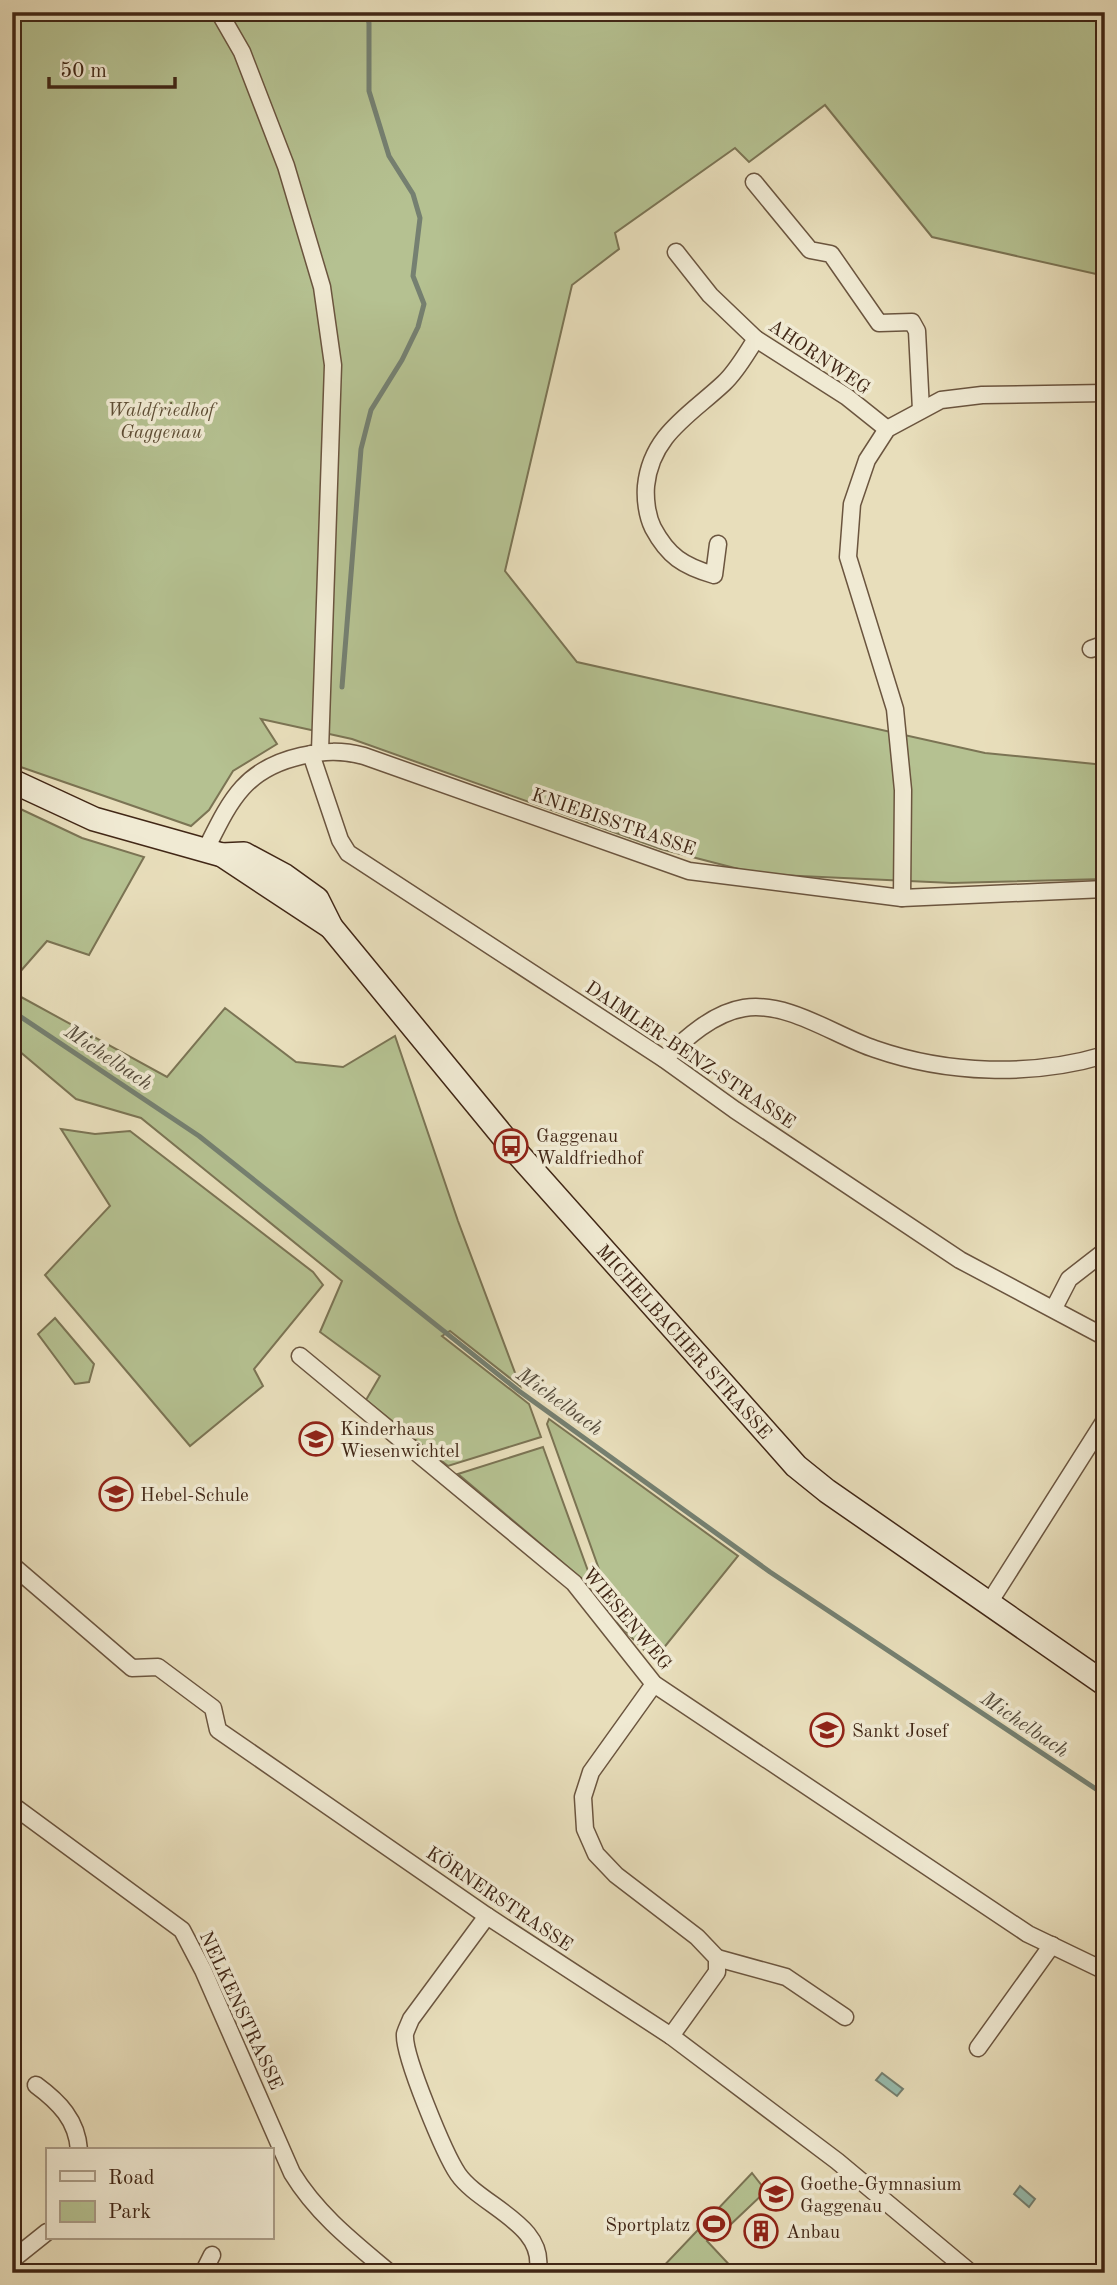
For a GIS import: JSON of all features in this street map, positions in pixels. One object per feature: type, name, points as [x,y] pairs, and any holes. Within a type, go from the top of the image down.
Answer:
[{"type":"main road","name":"MICHELBACHER STRASSE","points":[[12,781],[94,819],[214,852],[244,854],[285,876],[317,899],[331,927],[511,1146],[766,1436],[827,1491],[1105,1684]]},
{"type":"street","points":[[219,12],[242,52],[286,166],[322,286],[331,352],[316,752]]},
{"type":"street","points":[[754,182],[810,250],[831,254],[879,323],[912,322],[917,331],[921,410]]},
{"type":"street","name":"AHORNWEG","points":[[676,252],[710,295],[756,340],[847,397],[887,429]]},
{"type":"street","points":[[719,544],[713,575],[689,568],[672,558],[650,522],[645,494],[648,470],[664,436],[725,382],[756,340]]},
{"type":"street","points":[[902,898],[903,790],[895,709],[848,557],[852,504],[867,460],[887,429],[941,400],[982,395],[1105,393]]},
{"type":"street","name":"KNIEBISSTRASSE","points":[[214,852],[234,796],[250,779],[279,761],[316,752],[340,750],[364,756],[689,871],[902,898],[1105,889]]},
{"type":"street","name":"DAIMLER-BENZ-STRASSE","points":[[316,752],[340,840],[348,853],[664,1059],[960,1260],[1105,1337]]},
{"type":"street","points":[[664,1059],[703,1027],[744,1008],[771,1008],[828,1028],[873,1049],[920,1063],[984,1069],[1066,1067],[1105,1055]]},
{"type":"street","points":[[1054,1308],[1069,1279],[1105,1251]]},
{"type":"street","name":"WIESENWEG","points":[[300,1356],[574,1583],[654,1684],[997,1914],[1105,1971]]},
{"type":"street","points":[[989,1603],[1105,1420]]},
{"type":"street","name":"KÖRNERSTRASSE","points":[[12,1566],[132,1668],[158,1667],[212,1709],[218,1730],[487,1916],[671,2036],[837,2161],[971,2273]]},
{"type":"street","points":[[654,1684],[591,1772],[583,1797],[585,1829],[596,1854],[616,1875],[696,1937],[717,1958],[786,1977],[845,2017]]},
{"type":"street","name":"NELKENSTRASSE","points":[[12,1804],[182,1930],[203,1970],[292,2173],[332,2224],[390,2273]]},
{"type":"street","points":[[487,1916],[411,2019],[405,2036],[433,2126],[459,2176],[530,2236],[540,2261],[537,2273]]},
{"type":"street","points":[[978,2048],[1052,1945]]},
{"type":"street","points":[[671,2036],[717,1972],[717,1958]]},
{"type":"street","points":[[36,2085],[61,2104],[72,2123],[78,2148]]},
{"type":"street","points":[[12,2260],[46,2233]]},
{"type":"street","points":[[203,2273],[212,2255]]},
{"type":"green space","name":"Waldfriedhof Gaggenau","points":[[12,12],[1105,12],[1105,276],[932,237],[825,105],[749,162],[735,148],[615,233],[619,249],[572,285],[505,571],[577,662],[985,753],[1105,765],[1105,879],[952,883],[758,874],[661,849],[352,739],[261,719],[277,744],[233,771],[209,810],[191,826],[12,764]]},
{"type":"green space","points":[[12,805],[82,838],[144,857],[89,955],[47,941],[12,981]]},
{"type":"green space","points":[[12,992],[167,1077],[225,1008],[296,1062],[343,1067],[395,1036],[458,1221],[520,1386],[450,1331],[442,1336],[529,1404],[541,1437],[448,1466],[366,1400],[380,1376],[320,1332],[342,1281],[141,1118],[76,1099],[12,1045]]},
{"type":"green space","points":[[61,1129],[95,1134],[130,1131],[313,1272],[323,1285],[254,1369],[263,1386],[190,1446],[45,1275],[110,1206]]},
{"type":"green space","points":[[55,1318],[94,1364],[89,1382],[75,1384],[38,1334]]},
{"type":"green space","points":[[549,1419],[738,1556],[654,1660],[619,1625],[547,1424]]},
{"type":"green space","points":[[543,1447],[592,1582],[588,1584],[458,1474]]},
{"type":"green space","name":"Sportplatz","points":[[752,2173],[766,2191],[729,2226],[726,2223],[707,2241],[737,2273],[657,2273]]},
{"type":"shaded area","points":[[882,2073],[903,2089],[897,2096],[876,2080]]},
{"type":"shaded area","points":[[1020,2186],[1035,2199],[1029,2207],[1014,2194]]},
{"type":"waterway","points":[[342,687],[361,449],[371,410],[402,360],[418,327],[424,304],[413,276],[420,218],[413,194],[389,156],[369,91],[369,23],[366,12]]},
{"type":"waterway","name":"Michelbach","points":[[12,1011],[199,1136],[519,1391],[770,1572],[1105,1795]]},
{"type":"place","name":"Gaggenau Waldfriedhof","points":[[511,1146]]},
{"type":"place","name":"Kinderhaus Wiesenwichtel","points":[[316,1439]]},
{"type":"place","name":"Hebel-Schule","points":[[116,1494]]},
{"type":"place","name":"Sankt Josef","points":[[827,1730]]},
{"type":"place","name":"Goethe-Gymnasium Gaggenau","points":[[776,2194]]},
{"type":"place","name":"Sportplatz","points":[[714,2224]]},
{"type":"place","name":"Anbau","points":[[761,2231]]}]
